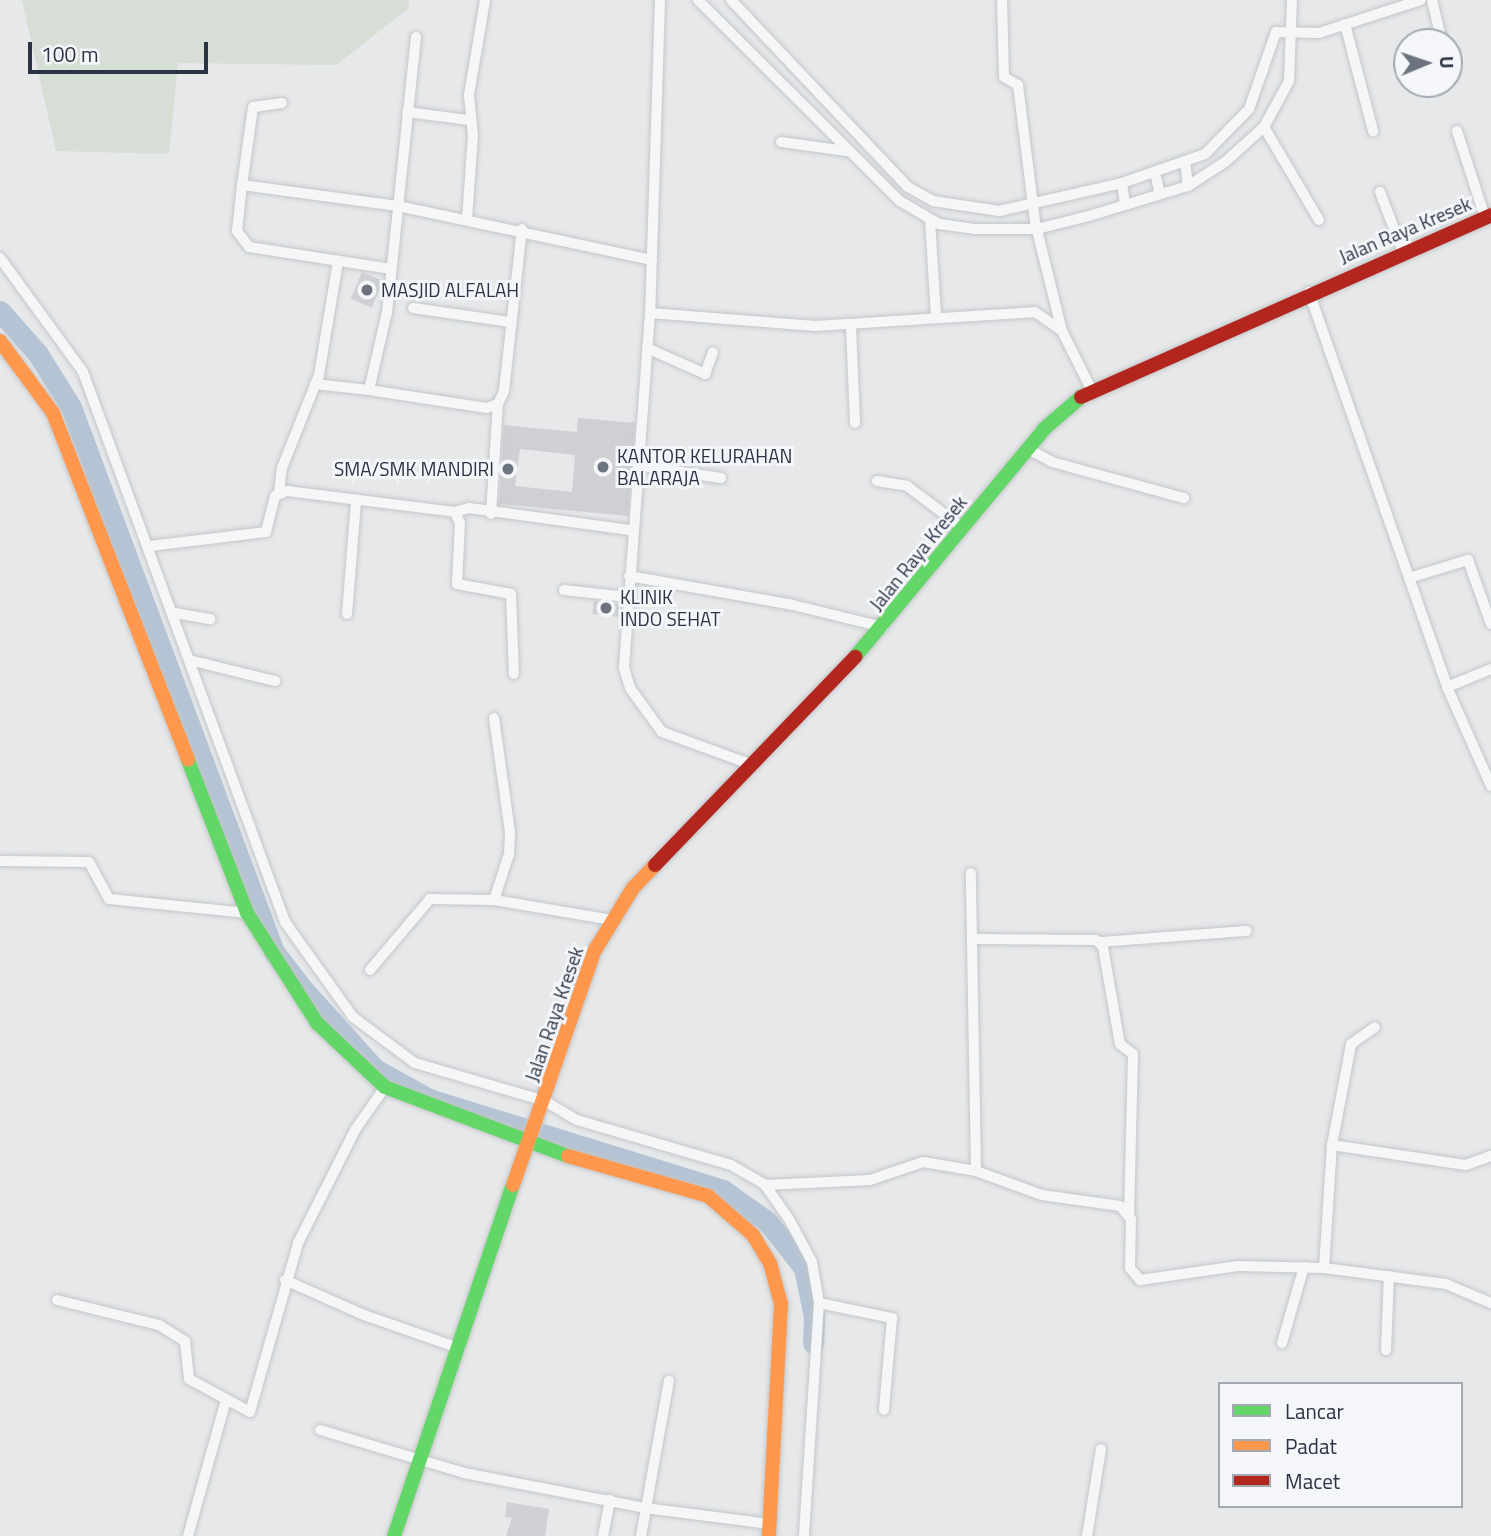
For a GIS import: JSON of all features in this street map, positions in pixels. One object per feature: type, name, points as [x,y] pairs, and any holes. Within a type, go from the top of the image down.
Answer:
[{"type":"main road","name":"Jalan Raya Kresek","points":[[394,1536],[544,1105],[582,985],[612,920],[661,855],[883,627],[1028,449],[1091,388],[1488,216]]},
{"type":"main road","points":[[0,341],[54,413],[247,913],[293,993],[344,1053],[385,1087],[531,1143],[708,1196],[753,1235],[770,1263],[781,1304],[770,1530]]},
{"type":"street","points":[[467,219],[473,136],[469,120],[485,0]]},
{"type":"street","points":[[660,0],[650,313],[630,530],[624,668],[649,718],[662,732],[750,764]]},
{"type":"street","points":[[698,0],[847,151],[877,170],[903,194],[952,208],[974,219],[1036,225],[1123,194],[1156,175],[1185,163],[1209,161],[1264,127],[1289,80],[1286,33],[1293,0]]},
{"type":"street","points":[[731,0],[877,170],[929,218],[952,224],[1033,207],[1123,194],[1160,192],[1188,183],[1209,161],[1249,109],[1271,38],[1286,33],[1345,24],[1421,0]]},
{"type":"street","points":[[1002,0],[1004,77],[1018,85],[1036,225],[1062,331],[1091,388]]},
{"type":"street","points":[[1432,0],[1439,28]]},
{"type":"street","points":[[1345,24],[1373,131]]},
{"type":"street","points":[[369,390],[391,269],[415,37]]},
{"type":"street","points":[[282,103],[254,107],[237,231],[244,244],[391,269]]},
{"type":"street","points":[[407,112],[469,120]]},
{"type":"street","points":[[1264,127],[1319,220]]},
{"type":"street","points":[[1457,131],[1488,216]]},
{"type":"street","points":[[782,142],[847,151]]},
{"type":"street","points":[[1185,163],[1188,183]]},
{"type":"street","points":[[1156,175],[1160,192]]},
{"type":"street","points":[[242,185],[398,206],[522,229],[652,260]]},
{"type":"street","points":[[1380,192],[1403,253]]},
{"type":"street","points":[[932,203],[929,218],[936,315]]},
{"type":"street","points":[[952,208],[952,224]]},
{"type":"street","points":[[491,514],[498,404],[522,229]]},
{"type":"street","points":[[0,258],[73,352],[175,613],[189,660],[285,922],[330,989],[380,1042],[415,1063],[544,1105],[577,1120],[686,1150],[765,1185],[870,1180],[923,1162],[976,1171],[1042,1195],[1120,1206],[1129,1214]]},
{"type":"street","points":[[150,547],[265,531],[279,492],[282,468],[315,384],[338,261]]},
{"type":"street","points":[[1309,292],[1447,687],[1490,782]]},
{"type":"street","points":[[414,308],[510,322]]},
{"type":"street","points":[[650,313],[851,326],[936,315],[1035,312],[1062,331]]},
{"type":"street","points":[[851,326],[855,423]]},
{"type":"street","points":[[647,348],[705,374],[713,352]]},
{"type":"street","points":[[315,384],[487,408],[498,404]]},
{"type":"street","points":[[1028,449],[1052,462],[1184,498]]},
{"type":"street","points":[[637,465],[721,478]]},
{"type":"street","points":[[877,481],[907,486],[963,528]]},
{"type":"street","points":[[279,492],[455,512],[468,508],[491,514],[630,530]]},
{"type":"street","points":[[347,614],[356,502]]},
{"type":"street","points":[[455,512],[460,523],[457,584],[511,594],[514,674]]},
{"type":"street","points":[[1409,578],[1468,560],[1491,624]]},
{"type":"street","points":[[629,576],[793,604],[883,627]]},
{"type":"street","points":[[564,590],[628,597]]},
{"type":"street","points":[[175,613],[210,619]]},
{"type":"street","points":[[189,660],[275,681]]},
{"type":"street","points":[[1447,687],[1491,669]]},
{"type":"street","points":[[494,718],[510,832],[509,854],[494,900]]},
{"type":"street","points":[[0,861],[89,862],[108,899],[247,913]]},
{"type":"street","points":[[971,873],[975,939],[976,1171]]},
{"type":"street","points":[[370,970],[434,899],[447,903],[494,900],[612,920]]},
{"type":"street","points":[[975,939],[1100,942],[1247,931]]},
{"type":"street","points":[[1100,942],[1121,1044],[1133,1054],[1130,1268],[1140,1280],[1238,1266],[1324,1268],[1446,1284],[1491,1303]]},
{"type":"street","points":[[1324,1268],[1332,1146],[1353,1040],[1376,1027]]},
{"type":"street","points":[[57,1300],[159,1325],[185,1341],[189,1379],[246,1414],[253,1408],[285,1280],[355,1130],[385,1087]]},
{"type":"street","points":[[1332,1146],[1466,1166],[1491,1156]]},
{"type":"street","points":[[765,1185],[813,1262],[820,1303],[804,1535],[816,1536]]},
{"type":"street","points":[[1282,1343],[1304,1267]]},
{"type":"street","points":[[1386,1350],[1389,1276]]},
{"type":"street","points":[[285,1280],[364,1315],[458,1348]]},
{"type":"street","points":[[820,1303],[892,1318],[884,1410]]},
{"type":"street","points":[[640,1536],[669,1381]]},
{"type":"street","points":[[188,1536],[226,1400]]},
{"type":"street","points":[[320,1430],[464,1473],[770,1530]]},
{"type":"street","points":[[1087,1536],[1101,1449]]},
{"type":"street","points":[[603,1536],[610,1500]]},
{"type":"shaded area","points":[[22,0],[409,0],[408,9],[336,65],[178,63],[169,154],[56,151]]},
{"type":"building","name":"MASJID ALFALAH","points":[[362,272],[383,281],[372,308],[351,299]]},
{"type":"building","points":[[578,418],[635,423],[628,516],[499,504],[504,425],[577,432]],"holes":[[[520,449],[575,455],[572,492],[515,486]]]},
{"type":"building","name":"KLINIK INDO SEHAT","points":[[594,601],[620,604],[618,617],[592,614]]},
{"type":"building","points":[[507,1502],[549,1509],[545,1536],[506,1536],[512,1518],[505,1517]]},
{"type":"waterway","points":[[0,311],[38,354],[71,407],[274,952],[302,988],[375,1069],[429,1099],[723,1190],[768,1222],[804,1268],[814,1317],[813,1343]]},
{"type":"traffic: fast","points":[[855,657],[1044,429],[1081,397]]},
{"type":"traffic: fast","points":[[188,760],[247,913],[317,1023],[385,1087],[568,1156]]},
{"type":"traffic: fast","points":[[394,1536],[513,1185]]},
{"type":"traffic: slow","points":[[0,341],[53,413],[188,760]]},
{"type":"traffic: slow","points":[[513,1185],[595,950],[633,888],[655,865]]},
{"type":"traffic: slow","points":[[568,1156],[708,1196],[753,1235],[770,1263],[781,1304],[769,1536]]},
{"type":"traffic: jam","points":[[1081,397],[1491,215]]},
{"type":"traffic: jam","points":[[655,865],[855,657]]},
{"type":"place","name":"MASJID ALFALAH","points":[[367,290]]},
{"type":"place","name":"KANTOR KELURAHAN BALARAJA","points":[[603,467]]},
{"type":"place","name":"SMA/SMK MANDIRI","points":[[508,469]]},
{"type":"place","name":"KLINIK INDO SEHAT","points":[[606,608]]}]
